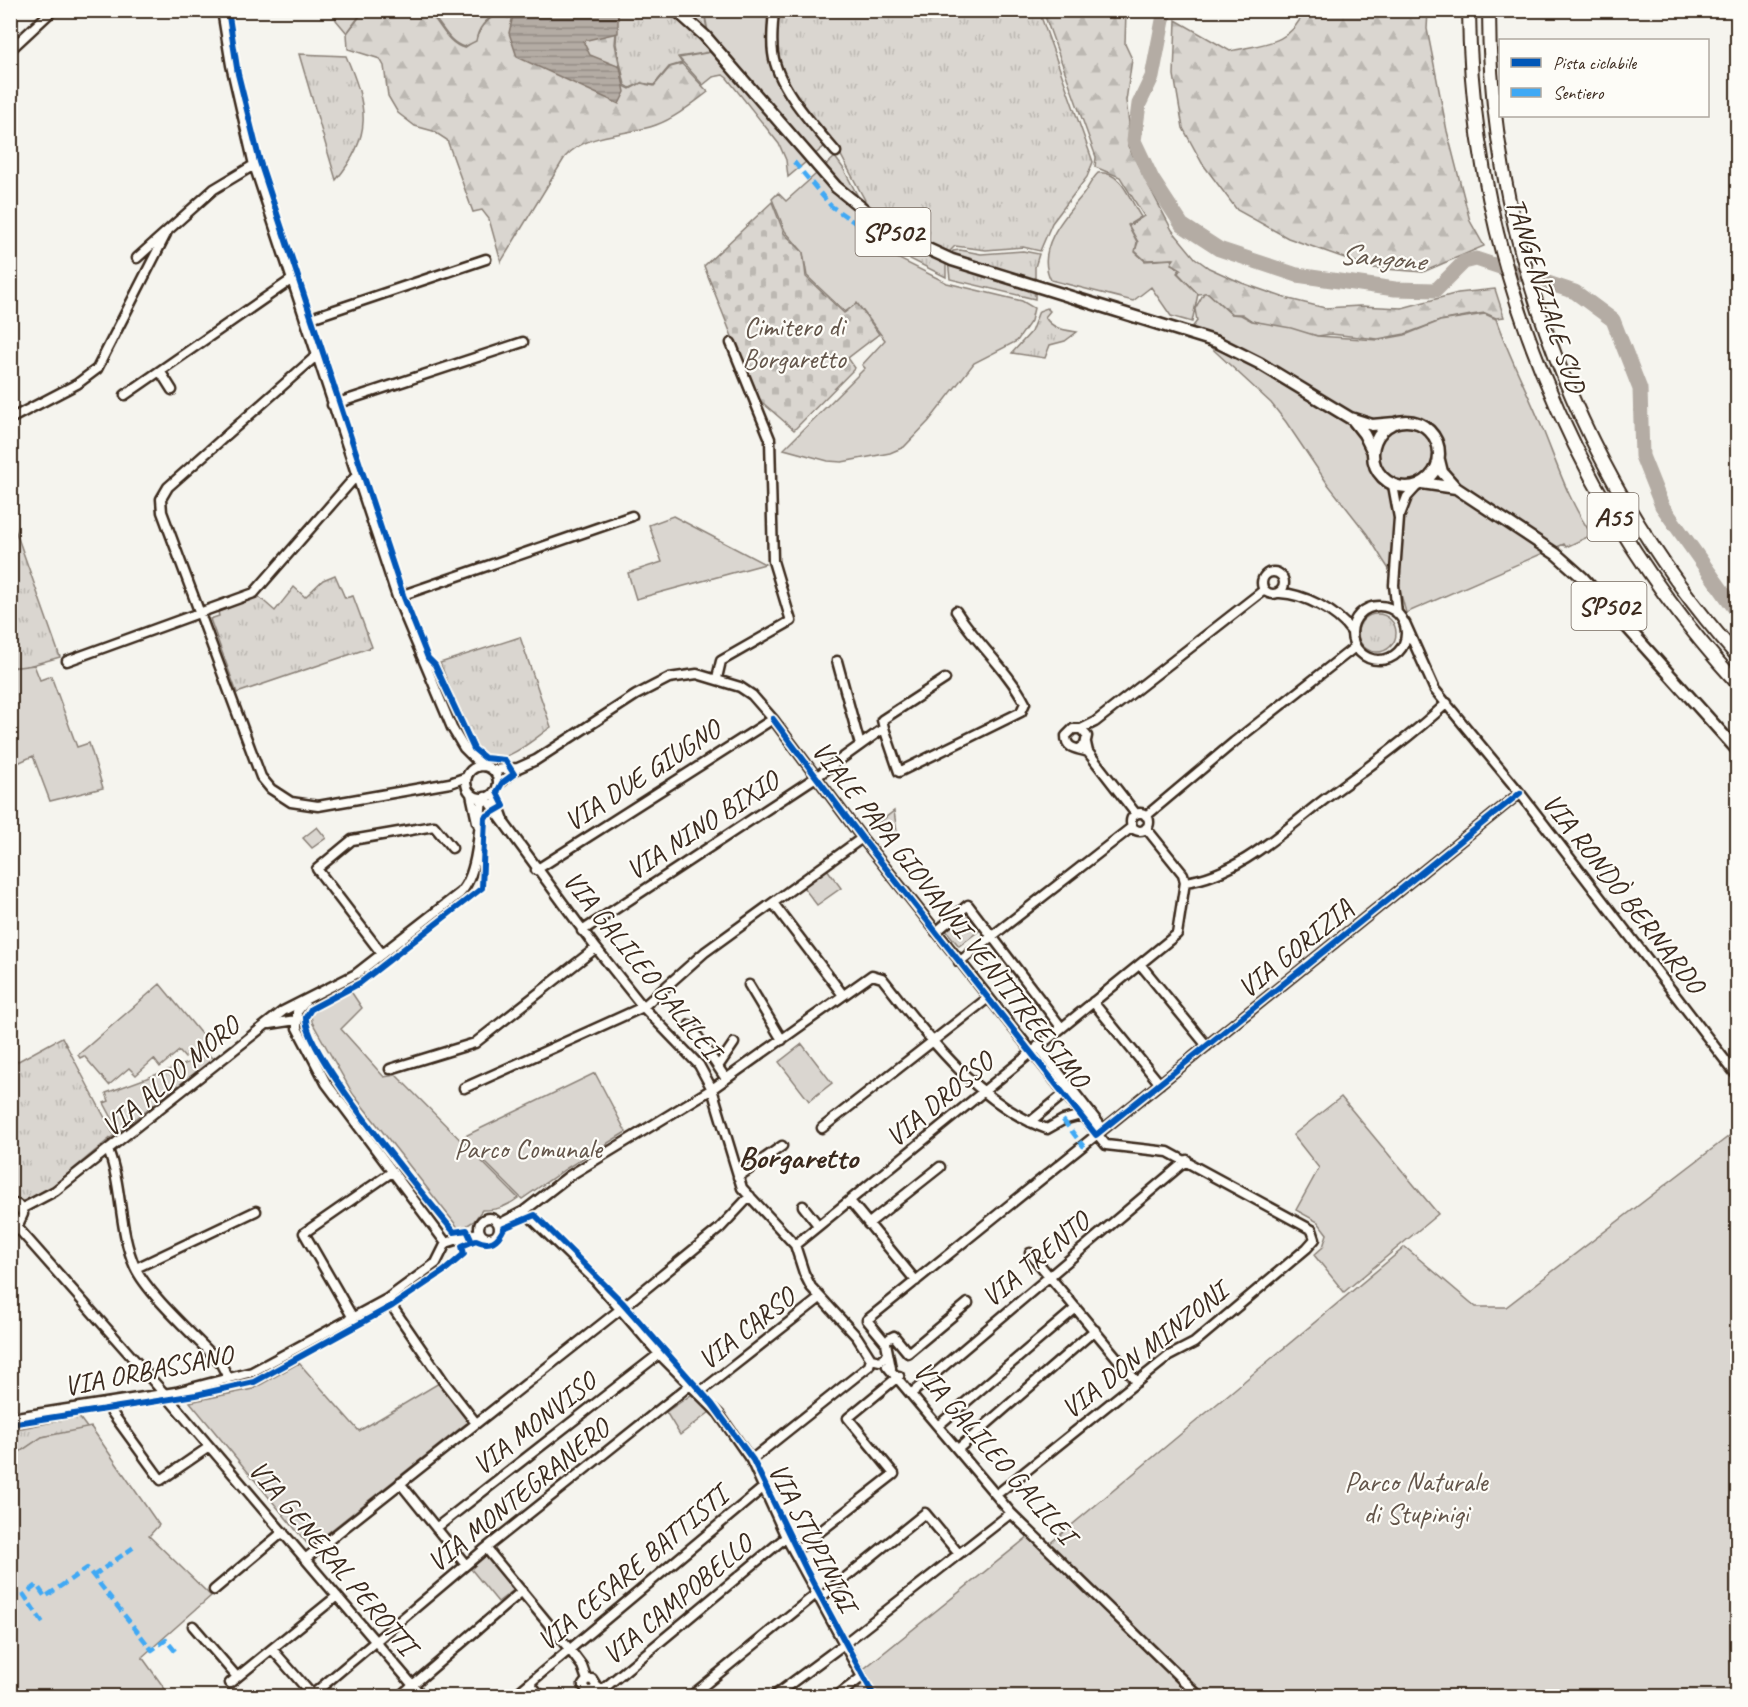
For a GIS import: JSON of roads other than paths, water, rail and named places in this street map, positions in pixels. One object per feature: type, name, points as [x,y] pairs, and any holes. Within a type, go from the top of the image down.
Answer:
[{"type":"highway","name":"TANGENZIALE SUD","points":[[1470,10],[1480,141],[1486,183],[1526,328],[1563,422],[1615,520],[1649,574],[1737,684]]},
{"type":"highway","name":"TANGENZIALE SUD","points":[[1489,10],[1498,139],[1519,237],[1548,336],[1583,420],[1632,513],[1685,592],[1737,657]]},
{"type":"main road","name":"SP502","points":[[676,10],[705,36],[836,187],[893,233],[952,260],[1217,342],[1259,363],[1350,418],[1372,425],[1412,422],[1428,429],[1438,443],[1442,472],[1456,488],[1572,567],[1737,751]]},
{"type":"main road","name":"SP502","points":[[1350,418],[1364,434],[1373,453],[1378,472],[1393,485],[1420,484],[1456,488]]},
{"type":"main road","points":[[1373,453],[1377,438],[1395,423]]},
{"type":"main road","points":[[1420,484],[1435,471],[1439,460]]},
{"type":"street","points":[[10,50],[53,10]]},
{"type":"street","points":[[222,10],[231,65],[254,165],[397,597],[421,658],[464,748],[469,791]]},
{"type":"street","points":[[774,10],[772,51],[775,62],[801,109],[836,152]]},
{"type":"street","points":[[137,258],[214,189],[254,165]]},
{"type":"street","points":[[10,419],[77,384],[97,369],[166,234]]},
{"type":"street","points":[[305,320],[486,259]]},
{"type":"street","points":[[125,395],[291,280]]},
{"type":"street","points":[[332,405],[523,342]]},
{"type":"street","points":[[717,678],[721,661],[790,621],[773,561],[770,439],[731,343]]},
{"type":"street","points":[[316,356],[163,494],[162,512],[261,777],[282,797],[305,805],[318,806],[450,783],[482,766]]},
{"type":"street","points":[[160,371],[172,390]]},
{"type":"street","points":[[67,661],[255,593],[357,475]]},
{"type":"street","points":[[1399,518],[1407,497],[1420,484]]},
{"type":"street","points":[[1393,485],[1399,518],[1394,585],[1397,613]]},
{"type":"street","points":[[397,597],[632,516]]},
{"type":"street","points":[[1280,593],[1284,587],[1284,579],[1275,572],[1268,573],[1263,579],[1264,590],[1269,594],[1296,595],[1330,612],[1351,631],[1355,647],[1369,659],[1386,660],[1394,656],[1404,643],[1405,624],[1389,607],[1372,606],[1358,615],[1351,631]]},
{"type":"street","points":[[1146,816],[1136,814],[1084,742],[1095,722],[1264,590]]},
{"type":"street","points":[[884,728],[899,772],[1021,712],[1025,703],[1012,679],[983,650],[956,611]]},
{"type":"street","name":"VIA RONDÒ BERNARDO","points":[[1405,624],[1435,690],[1520,793],[1737,1077]]},
{"type":"street","points":[[1146,816],[1234,742],[1355,647]]},
{"type":"street","points":[[837,662],[860,745]]},
{"type":"street","name":"VIALE PAPA GIOVANNI VENTITREESIMO","points":[[496,788],[518,768],[536,760],[636,695],[669,678],[697,674],[717,678],[740,687],[752,695],[773,719],[959,962],[988,998],[1035,1049],[1064,1094],[1081,1115],[1100,1132]]},
{"type":"street","name":"VIA NINO BIXIO","points":[[582,931],[816,777],[884,728],[882,720],[945,679]]},
{"type":"street","points":[[1146,828],[1179,867],[1185,882],[1226,870],[1257,851],[1408,739],[1447,703]]},
{"type":"street","name":"VIA DUE GIUGNO","points":[[536,870],[773,719]]},
{"type":"street","points":[[450,783],[484,798],[496,788],[493,770],[482,766],[464,748]]},
{"type":"street","name":"VIALE PAPA GIOVANNI VENTITREESIMO","points":[[493,770],[518,768]]},
{"type":"street","name":"VIA GALILEO GALILEI","points":[[496,788],[504,822]]},
{"type":"street","name":"VIA ALDO MORO","points":[[469,791],[478,826]]},
{"type":"street","name":"VIA GORIZIA","points":[[867,1320],[1520,793]]},
{"type":"street","name":"VIA GALILEO GALILEI","points":[[484,798],[504,822],[536,870],[582,931],[644,1007],[699,1065],[712,1089],[742,1188],[795,1245],[804,1273],[820,1298],[875,1360],[891,1368],[899,1376],[1011,1513],[1199,1696]]},
{"type":"street","name":"VIA ALDO MORO","points":[[229,1379],[221,1364],[151,1289],[136,1268],[126,1237],[118,1203],[115,1171],[108,1150],[283,1011],[356,974],[468,885],[473,873],[478,826],[484,798]]},
{"type":"street","points":[[480,813],[487,810],[495,812]]},
{"type":"street","points":[[1132,827],[1131,818],[1136,814]]},
{"type":"street","points":[[1146,816],[1148,821],[1146,828]]},
{"type":"street","points":[[382,954],[317,869],[352,840],[434,826],[452,848]]},
{"type":"street","points":[[1132,827],[1139,831],[1146,828]]},
{"type":"street","points":[[959,962],[1132,827]]},
{"type":"street","points":[[464,1088],[644,1007],[705,952],[862,838]]},
{"type":"street","name":"VIA DROSSO","points":[[795,1245],[1177,934],[1185,882]]},
{"type":"street","points":[[773,903],[843,994]]},
{"type":"street","points":[[936,932],[968,905],[1062,1027]]},
{"type":"street","points":[[390,1069],[475,1043],[596,948]]},
{"type":"street","points":[[1140,964],[1207,1046]]},
{"type":"street","points":[[499,1224],[524,1211],[569,1176],[712,1089],[872,975],[882,978],[932,1041],[983,1092],[1030,1122],[1047,1129],[1063,1120],[1081,1115]]},
{"type":"street","points":[[749,985],[782,1040]]},
{"type":"street","points":[[822,1128],[988,998]]},
{"type":"street","points":[[308,999],[301,1006],[296,1020],[300,1036],[326,1083],[446,1243],[480,1232]]},
{"type":"street","points":[[1093,1002],[1160,1084]]},
{"type":"street","name":"VIA ALDO MORO","points":[[267,1025],[283,1020],[296,1020]]},
{"type":"street","points":[[690,1025],[726,1079]]},
{"type":"street","points":[[718,1065],[734,1043]]},
{"type":"street","points":[[1035,1049],[1100,1132],[1106,1145],[1168,1152],[1187,1160]]},
{"type":"street","points":[[1030,1122],[1064,1094]]},
{"type":"street","points":[[738,1177],[782,1146]]},
{"type":"street","points":[[21,1209],[55,1191],[108,1150]]},
{"type":"street","name":"VIA DON MINZONI","points":[[996,1495],[1169,1356],[1194,1343],[1311,1245],[1315,1236],[1312,1230],[1227,1186],[1187,1160]]},
{"type":"street","name":"VIA TRENTO","points":[[912,1393],[1187,1160]]},
{"type":"street","points":[[868,1224],[940,1167]]},
{"type":"street","points":[[353,1318],[304,1233],[392,1172]]},
{"type":"street","points":[[306,1559],[720,1228],[750,1196]]},
{"type":"street","points":[[850,1201],[916,1281]]},
{"type":"street","points":[[10,1202],[21,1209]]},
{"type":"street","points":[[802,1206],[818,1225]]},
{"type":"street","points":[[14,1228],[22,1220],[21,1209]]},
{"type":"street","points":[[136,1268],[256,1211]]},
{"type":"street","name":"VIA STUPINIGI","points":[[524,1211],[622,1308],[659,1354],[719,1414],[751,1460],[786,1537],[862,1677],[837,1696]]},
{"type":"street","points":[[485,1218],[493,1218],[499,1224],[498,1234],[494,1237],[486,1238],[480,1232],[479,1226],[485,1218]]},
{"type":"street","name":"VIA GENERAL PEROTTI","points":[[14,1228],[164,1394],[422,1696]]},
{"type":"street","name":"VIA ORBASSANO","points":[[10,1418],[164,1394],[252,1372],[387,1299],[436,1263],[446,1243]]},
{"type":"street","points":[[1030,1253],[1137,1382]]},
{"type":"street","name":"VIA CARSO","points":[[699,1393],[820,1298]]},
{"type":"street","points":[[387,1299],[444,1382],[476,1423]]},
{"type":"street","points":[[751,1460],[869,1366],[894,1336],[908,1353],[968,1303]]},
{"type":"street","points":[[939,1425],[1076,1308]]},
{"type":"street","name":"VIA GALILEO GALILEI","points":[[867,1320],[887,1345],[891,1368]]},
{"type":"street","points":[[958,1449],[1095,1330]]},
{"type":"street","points":[[866,1348],[873,1339],[887,1345]]},
{"type":"street","name":"VIA MONVISO","points":[[436,1528],[659,1354]]},
{"type":"street","points":[[794,1552],[894,1474],[848,1418],[899,1376]]},
{"type":"street","name":"VIA MONTEGRANERO","points":[[313,1696],[486,1548],[690,1385]]},
{"type":"street","points":[[105,1403],[161,1480],[209,1447]]},
{"type":"street","points":[[400,1483],[466,1566]]},
{"type":"street","name":"VIA CESARE BATTISTI","points":[[514,1696],[764,1487]]},
{"type":"street","points":[[691,1696],[925,1513],[958,1554]]},
{"type":"street","points":[[774,1696],[1011,1513]]},
{"type":"street","points":[[214,1590],[283,1532]]},
{"type":"street","name":"VIA CAMPOBELLO","points":[[486,1548],[582,1666],[589,1689],[602,1690],[786,1537]]},
{"type":"street","points":[[400,1696],[522,1591]]},
{"type":"street","points":[[193,1626],[234,1680],[337,1596]]},
{"type":"street","points":[[272,1649],[313,1696]]},
{"type":"street","name":"VIA CESARE BATTISTI","points":[[530,1684],[541,1696]]},
{"type":"waterway","name":"Sangone","points":[[1165,10],[1152,77],[1139,104],[1134,141],[1152,179],[1182,225],[1219,249],[1297,275],[1395,289],[1436,290],[1464,262],[1476,259],[1575,292],[1613,320],[1640,389],[1642,456],[1662,506],[1738,613]]},
{"type":"district","name":"Borgaretto","points":[[798,1157]]},
{"type":"park label","name":"Cimitero di Borgaretto","points":[[794,342]]},
{"type":"park label","name":"Parco Comunale","points":[[528,1148]]},
{"type":"park label","name":"Parco Naturale di Stupinigi","points":[[1416,1497]]}]
